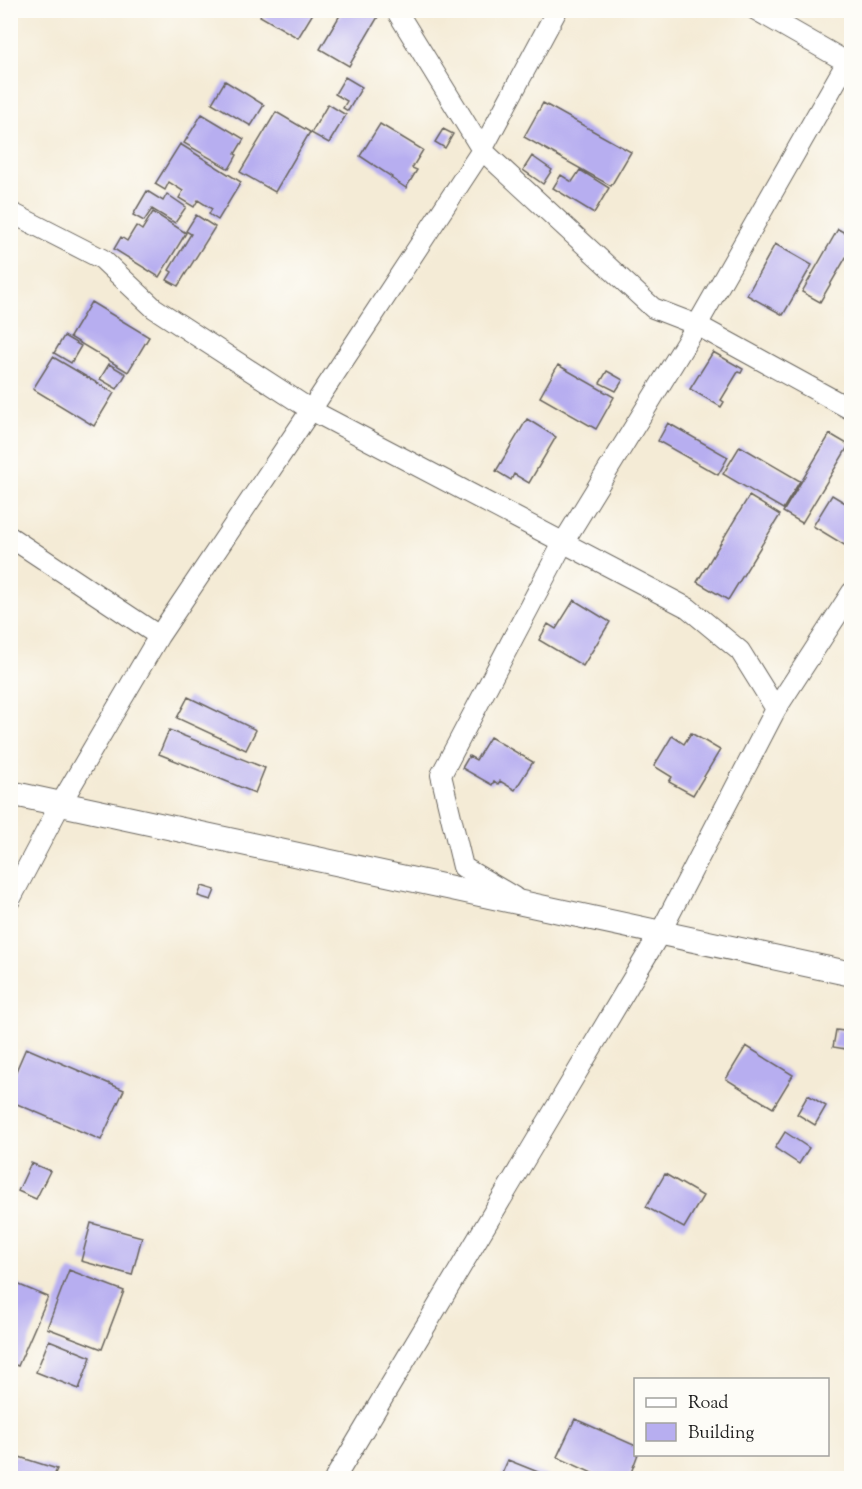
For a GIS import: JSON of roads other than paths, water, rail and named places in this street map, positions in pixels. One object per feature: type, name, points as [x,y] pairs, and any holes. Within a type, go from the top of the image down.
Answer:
[{"type":"street","points":[[396,10],[482,150],[653,308],[697,325],[852,410]]},
{"type":"street","points":[[10,900],[61,803],[159,636],[482,150],[557,10]]},
{"type":"street","points":[[527,905],[463,867],[441,775],[563,543],[697,325],[849,63],[756,10]]},
{"type":"street","points":[[10,212],[102,259],[154,308],[311,410],[688,608],[740,651],[776,709]]},
{"type":"street","points":[[10,537],[159,636]]},
{"type":"street","points":[[335,1479],[660,933],[776,709],[852,592]]},
{"type":"street","points":[[10,793],[852,974]]}]
